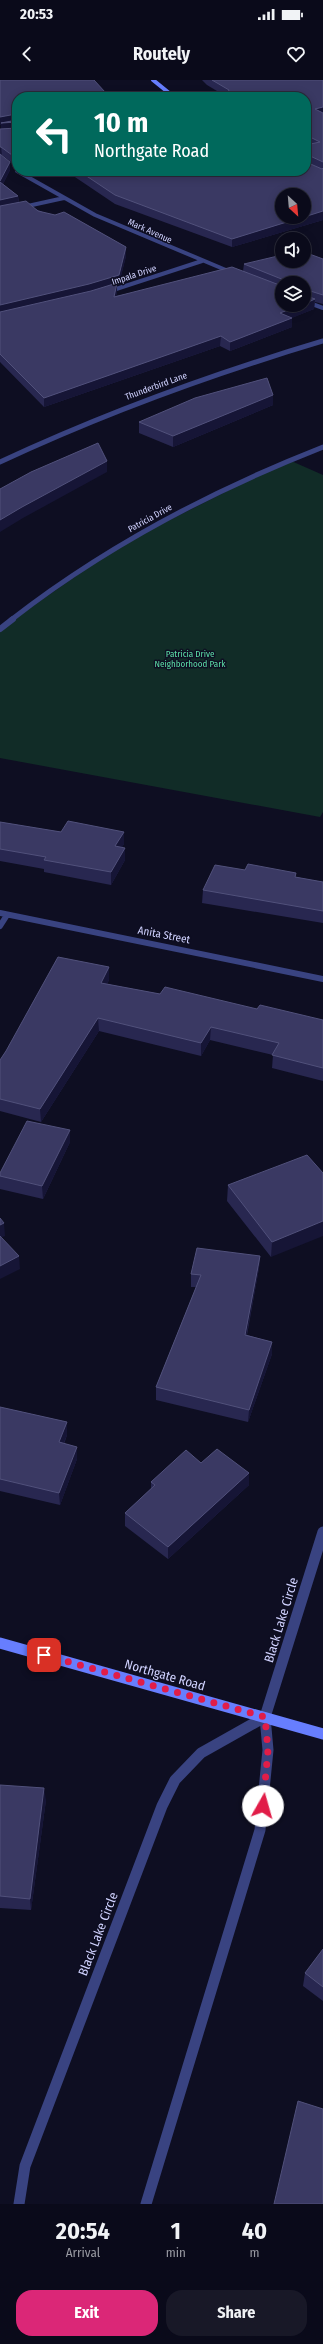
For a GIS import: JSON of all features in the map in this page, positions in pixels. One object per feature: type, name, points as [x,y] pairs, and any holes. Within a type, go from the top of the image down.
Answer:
[{"type":"main road","points":[[153,80],[168,92]]},
{"type":"main road","name":"Northgate Road","points":[[0,1643],[323,1734]]},
{"type":"street","name":"Mark Avenue","points":[[26,176],[64,198],[150,240],[238,275]]},
{"type":"street","points":[[0,212],[64,198]]},
{"type":"street","name":"Impala Drive","points":[[103,293],[202,261]]},
{"type":"street","points":[[311,304],[323,308]]},
{"type":"street","name":"Thunderbird Lane","points":[[0,462],[119,408],[200,379],[323,341]]},
{"type":"street","name":"Patricia Drive","points":[[0,629],[36,602],[122,544],[240,482],[323,447]]},
{"type":"street","points":[[0,926],[3,914]]},
{"type":"street","name":"Anita Street","points":[[3,914],[323,979]]},
{"type":"street","name":"Black Lake Circle","points":[[146,2204],[260,1830],[267,1776],[268,1750],[265,1717],[323,1532]]},
{"type":"street","name":"Black Lake Circle","points":[[19,2204],[25,2166],[162,1806],[175,1780],[201,1753],[265,1717]]},
{"type":"green space","name":"Patricia Drive Neighborhood Park","points":[[289,460],[323,475],[323,812],[320,817],[0,758],[0,629],[122,544]]},
{"type":"building","points":[[0,80],[94,80],[105,92],[12,92],[12,115],[0,117]]},
{"type":"building","points":[[212,80],[323,80],[323,107],[315,109],[323,113],[323,162],[311,156],[311,144],[320,142],[311,138],[311,92],[228,92],[229,90]]},
{"type":"building","points":[[12,128],[12,155],[0,147],[0,129]]},
{"type":"building","points":[[0,154],[10,162],[0,181]]},
{"type":"building","points":[[311,164],[322,169],[323,168],[323,211],[311,215],[311,188],[275,188],[275,224],[280,224],[232,239],[115,195],[86,176],[311,176]]},
{"type":"building","points":[[0,182],[18,196],[0,200]]},
{"type":"building","points":[[26,201],[38,211],[55,215],[64,212],[126,247],[119,275],[89,284],[0,305],[0,206]]},
{"type":"building","points":[[311,255],[323,259],[323,295],[311,291],[311,276],[275,276],[244,264],[275,257],[275,268],[311,268]]},
{"type":"building","points":[[232,267],[275,283],[275,312],[283,312],[280,313],[292,318],[230,342],[221,336],[44,398],[0,354],[0,312],[91,291],[117,283],[114,297]]},
{"type":"building","points":[[267,378],[273,395],[173,436],[139,422],[195,398]]},
{"type":"building","points":[[98,443],[107,461],[0,520],[0,489],[31,472]]},
{"type":"building","points":[[68,821],[124,832],[115,846],[125,848],[111,872],[44,860],[46,857],[0,849],[0,822],[61,832]]},
{"type":"building","points":[[248,864],[296,873],[295,877],[323,882],[323,911],[203,890],[215,865],[245,870]]},
{"type":"building","points":[[58,957],[109,967],[101,983],[160,994],[165,987],[257,1009],[260,1005],[323,1020],[323,1068],[272,1055],[279,1043],[211,1027],[201,1043],[98,1018],[40,1109],[0,1099],[0,1060]]},
{"type":"building","points":[[27,1121],[70,1130],[42,1186],[0,1176],[0,1173]]},
{"type":"building","points":[[307,1155],[323,1173],[323,1221],[272,1242],[228,1185]]},
{"type":"building","points":[[0,1218],[4,1223],[0,1225]]},
{"type":"building","points":[[0,1236],[19,1256],[0,1266]]},
{"type":"building","points":[[197,1248],[260,1256],[245,1335],[272,1342],[249,1410],[156,1387],[201,1275],[191,1274]]},
{"type":"building","points":[[0,1407],[67,1422],[59,1442],[77,1447],[59,1493],[0,1479]]},
{"type":"building","points":[[217,1449],[249,1473],[168,1547],[125,1513],[155,1485],[151,1482],[186,1450],[201,1463]]},
{"type":"building","points":[[0,1785],[44,1788],[30,1899],[0,1896]]},
{"type":"building","points":[[323,1949],[323,1987],[305,1973]]},
{"type":"building","points":[[298,2101],[323,2109],[323,2204],[274,2204]]},
{"type":"route","points":[[44,1655],[265,1717],[268,1750],[263,1806]]}]
